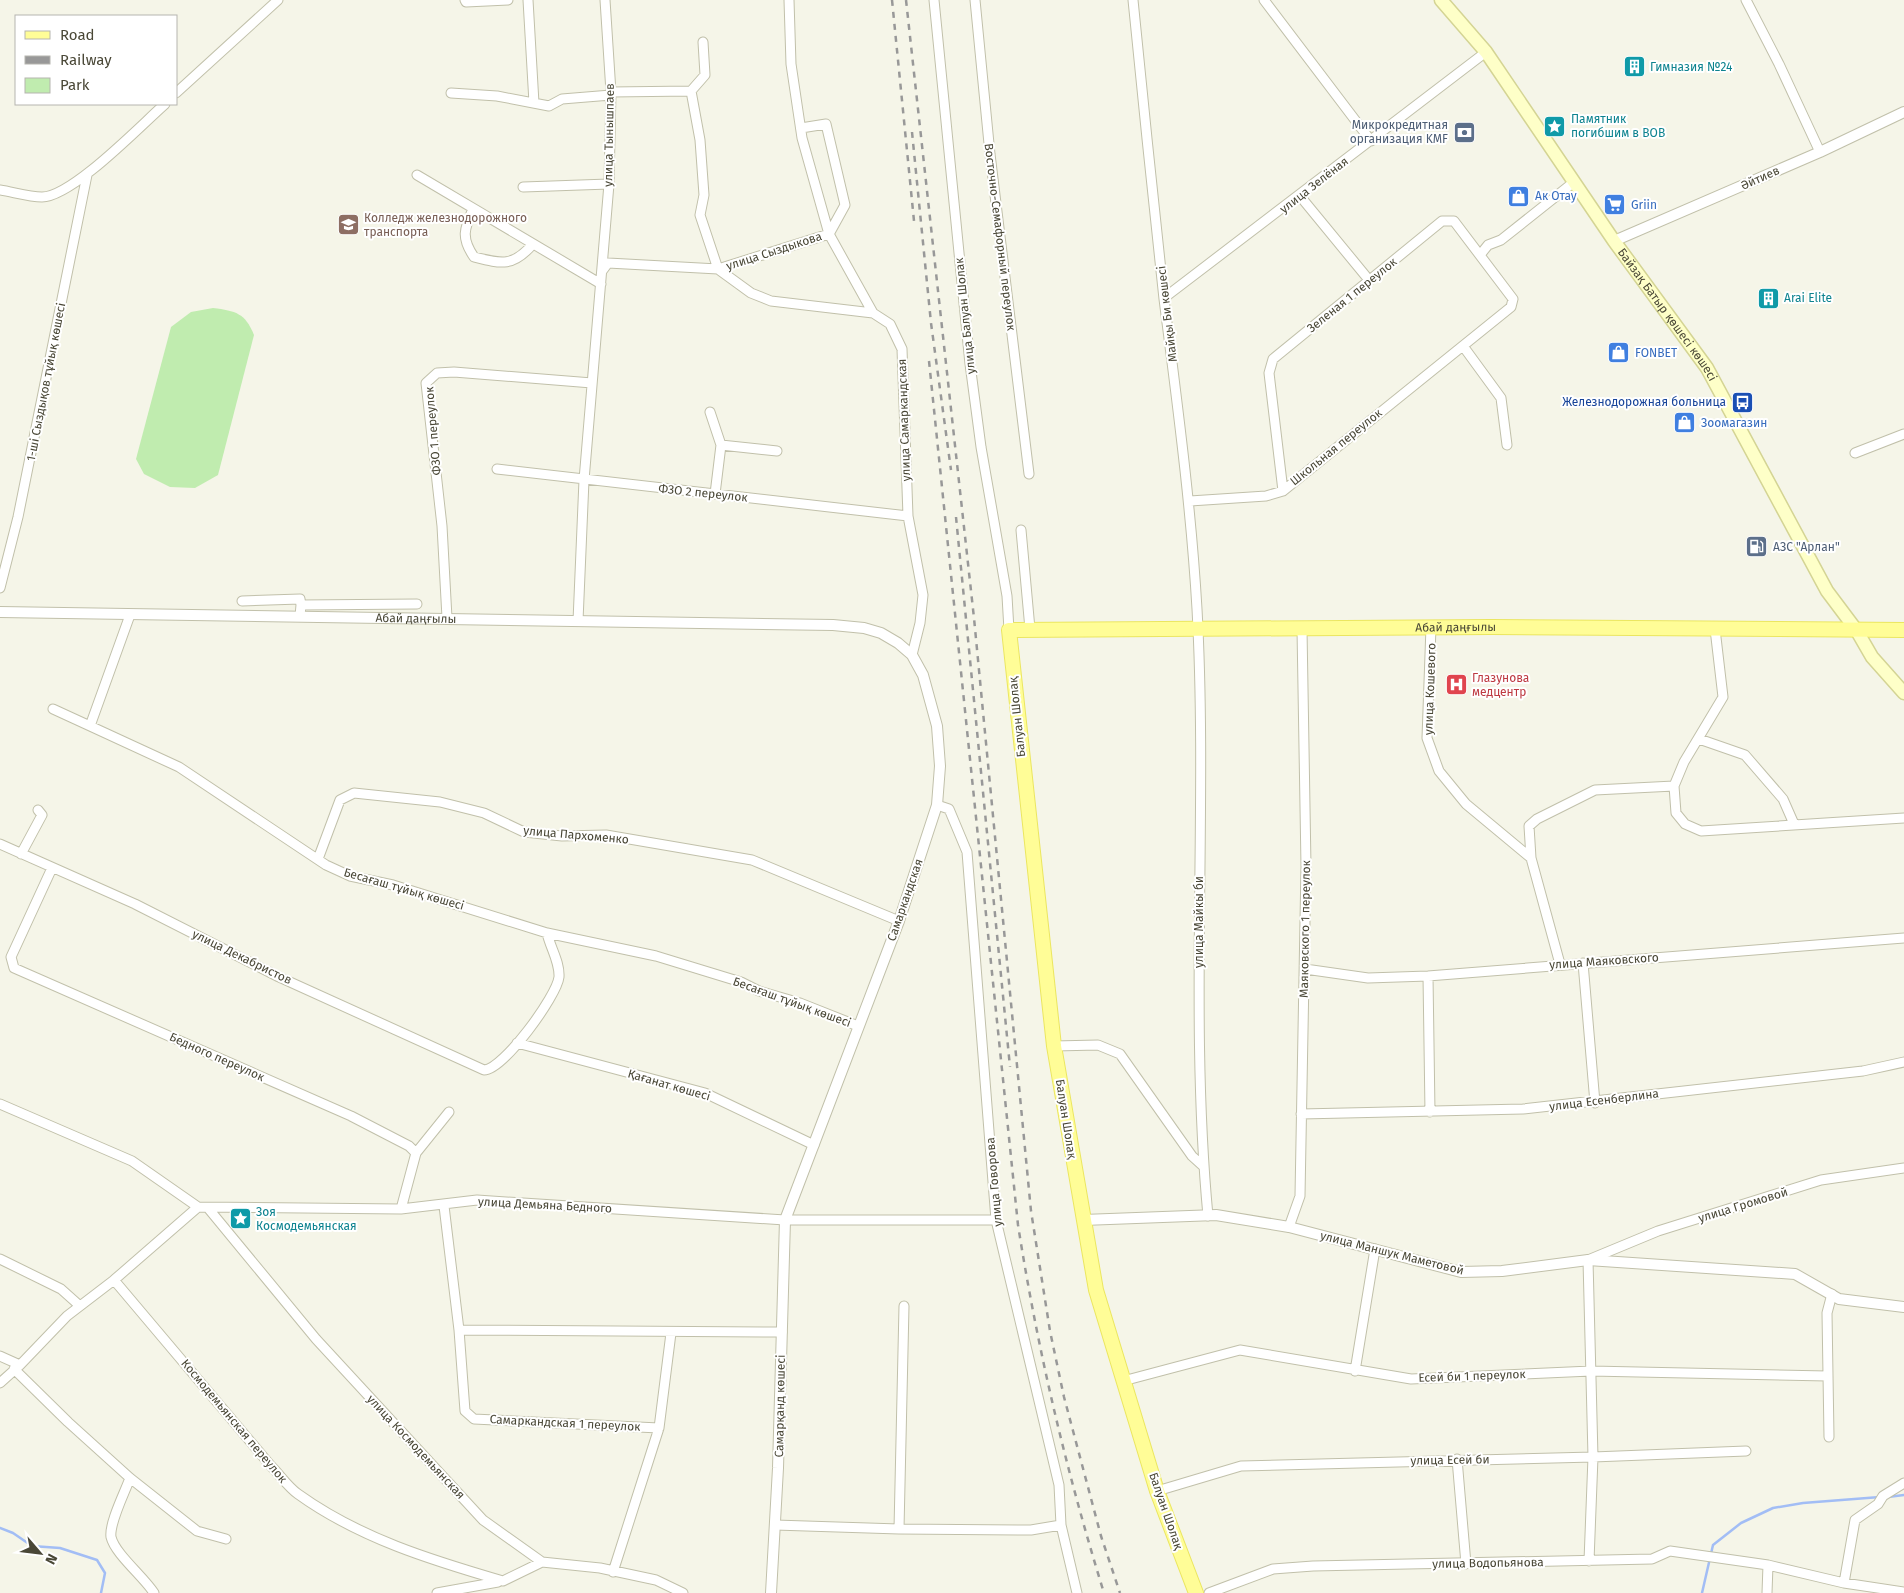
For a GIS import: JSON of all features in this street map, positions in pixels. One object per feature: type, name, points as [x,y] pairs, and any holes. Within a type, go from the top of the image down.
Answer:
[{"type":"main road","name":"Байзақ Батыр қөшесі көшесі","points":[[1441,0],[1486,52],[1614,241],[1707,368],[1827,591],[1857,630],[1872,657],[1904,693]]},
{"type":"main road","name":"Абай даңғылы","points":[[1009,630],[1431,627],[1904,630]]},
{"type":"main road","name":"Балуан Шолақ","points":[[1009,630],[1054,1046],[1096,1290],[1157,1491],[1196,1593]]},
{"type":"street","points":[[178,91],[278,0]]},
{"type":"street","points":[[466,1],[508,0]]},
{"type":"street","points":[[528,0],[534,103]]},
{"type":"street","name":"улица Тынышпаев","points":[[602,270],[609,184],[611,94],[605,0]]},
{"type":"street","name":"улица Самаркандская","points":[[789,0],[791,64],[801,128],[829,234],[873,313],[890,324],[902,349],[908,516],[923,595],[920,623],[912,655]]},
{"type":"street","name":"улица Балуан Шолак","points":[[934,0],[970,364],[981,447],[1007,596],[1009,630]]},
{"type":"street","name":"Восточно-Семафорный переулок","points":[[975,0],[990,154],[1029,474]]},
{"type":"street","name":"Майқы Би көшесі","points":[[1133,0],[1164,298],[1190,501],[1198,628]]},
{"type":"street","points":[[1264,0],[1371,141]]},
{"type":"street","points":[[1746,0],[1779,64],[1820,152]]},
{"type":"street","points":[[451,93],[497,96],[549,106],[562,99],[611,94],[691,91],[705,75],[703,42]]},
{"type":"street","name":"улица Зелёная","points":[[1164,298],[1300,196],[1486,52]]},
{"type":"street","points":[[691,91],[700,140],[704,195],[700,215],[718,269],[751,293],[771,301],[873,313]]},
{"type":"street","points":[[0,190],[44,197],[87,175],[163,105]]},
{"type":"street","name":"Әйтиев","points":[[1614,241],[1820,152],[1904,112]]},
{"type":"street","points":[[801,128],[826,124],[845,205],[829,234]]},
{"type":"street","name":"1-ші Сыздықов тұйық көшесі","points":[[0,588],[22,498],[87,175]]},
{"type":"street","points":[[417,175],[600,284]]},
{"type":"street","points":[[1480,255],[1488,245],[1501,240],[1574,182]]},
{"type":"street","points":[[523,187],[609,184]]},
{"type":"street","points":[[1300,196],[1369,280]]},
{"type":"street","points":[[473,209],[466,224],[465,244],[474,257],[511,263],[521,258],[533,244]]},
{"type":"street","name":"Зеленая 1 переулок","points":[[1283,491],[1269,366],[1273,359],[1369,280],[1445,220],[1454,221],[1513,299],[1511,307]]},
{"type":"street","name":"улица Сыздыкова","points":[[602,270],[608,263],[718,269],[829,234]]},
{"type":"street","points":[[578,620],[584,480],[602,270]]},
{"type":"street","name":"Школьная переулок","points":[[1190,501],[1266,496],[1283,491],[1511,307]]},
{"type":"street","points":[[1463,346],[1501,398],[1507,446]]},
{"type":"street","name":"ФЗО 1 переулок","points":[[447,618],[442,526],[426,383],[437,374],[454,372],[592,383]]},
{"type":"street","points":[[710,412],[721,445],[715,494]]},
{"type":"street","points":[[1855,454],[1904,434]]},
{"type":"street","points":[[721,445],[777,451]]},
{"type":"street","name":"ФЗО 2 переулок","points":[[497,469],[908,516]]},
{"type":"street","points":[[1021,530],[1030,629]]},
{"type":"street","points":[[242,601],[300,599],[300,616]]},
{"type":"street","points":[[301,605],[417,604]]},
{"type":"street","name":"Абай даңғылы","points":[[0,612],[833,625]]},
{"type":"street","points":[[90,726],[130,615]]},
{"type":"street","name":"Самаркандская","points":[[785,1220],[899,921],[937,805],[940,766],[936,726],[923,675],[912,655],[898,643],[881,633],[864,628],[833,625]]},
{"type":"street","name":"улица Кошевого","points":[[1431,627],[1427,738],[1439,771],[1466,804],[1532,858]]},
{"type":"street","name":"улица Майкы би","points":[[1198,628],[1199,944],[1204,1166],[1208,1216]]},
{"type":"street","name":"Маяковского 1 переулок","points":[[1289,1227],[1300,1196],[1305,969],[1306,866],[1302,629]]},
{"type":"street","points":[[1715,629],[1723,697],[1684,762],[1674,786],[1676,813],[1685,824],[1701,831],[1904,818]]},
{"type":"street","name":"Бесағаш тұйық көшесі","points":[[53,709],[180,767],[318,859],[350,876],[393,884],[547,933],[656,956],[742,982],[760,991],[800,1003],[858,1026]]},
{"type":"street","points":[[1698,739],[1745,755],[1783,799],[1794,824]]},
{"type":"street","points":[[1560,964],[1532,858],[1529,826],[1537,818],[1595,790],[1674,786]]},
{"type":"street","name":"улица Пархоменко","points":[[318,859],[340,800],[354,793],[394,796],[440,802],[484,813],[524,832],[562,836],[606,835],[752,860],[899,921]]},
{"type":"street","name":"улица Говорова","points":[[937,805],[948,809],[967,852],[996,1220],[1059,1485],[1061,1525],[1077,1593]]},
{"type":"street","points":[[22,854],[42,815],[38,810]]},
{"type":"street","name":"улица Декабристов","points":[[0,844],[135,904],[279,977],[484,1070],[494,1066],[517,1043]]},
{"type":"street","name":"Бедного переулок","points":[[52,868],[11,957],[14,968],[351,1116],[409,1146],[416,1153]]},
{"type":"street","points":[[517,1043],[542,1012],[552,996],[559,979],[558,965],[551,950],[547,933]]},
{"type":"street","name":"улица Маяковского","points":[[1305,969],[1368,978],[1428,976],[1904,938]]},
{"type":"street","points":[[1584,963],[1595,1102]]},
{"type":"street","points":[[1428,976],[1430,1112]]},
{"type":"street","name":"Қағанат көшесі","points":[[517,1043],[705,1093],[814,1145]]},
{"type":"street","points":[[1054,1046],[1098,1045],[1120,1054],[1192,1156],[1204,1166]]},
{"type":"street","name":"улица Есенберлина","points":[[1301,1114],[1523,1110],[1862,1071],[1904,1062]]},
{"type":"street","name":"улица Демьяна Бедного","points":[[0,1104],[132,1161],[198,1207],[401,1209],[444,1206],[477,1200],[785,1220],[996,1220]]},
{"type":"street","points":[[401,1209],[416,1153],[449,1112]]},
{"type":"street","name":"улица Громовой","points":[[1588,1260],[1658,1231],[1821,1180],[1904,1168]]},
{"type":"street","name":"Самаркандская 1 переулок","points":[[444,1206],[460,1330],[466,1411],[474,1419],[659,1428]]},
{"type":"street","points":[[0,1382],[67,1316],[114,1280],[198,1207]]},
{"type":"street","name":"улица Космодемьянская","points":[[208,1208],[316,1339],[483,1520],[542,1562],[600,1568],[656,1580],[683,1593]]},
{"type":"street","name":"улица Маншук Маметовой","points":[[1083,1220],[1208,1216],[1289,1227],[1461,1272],[1502,1272],[1588,1260],[1795,1274],[1839,1299],[1904,1307]]},
{"type":"street","name":"Самарқанд көшесі","points":[[771,1593],[785,1220]]},
{"type":"street","points":[[1355,1371],[1375,1249]]},
{"type":"street","points":[[0,1259],[61,1289],[80,1306]]},
{"type":"street","points":[[1588,1260],[1593,1457],[1589,1561]]},
{"type":"street","name":"Космодемьянская переулок","points":[[114,1280],[271,1466],[297,1493],[331,1514],[398,1548],[503,1581]]},
{"type":"street","points":[[1828,1436],[1827,1313],[1832,1294]]},
{"type":"street","points":[[900,1530],[904,1306]]},
{"type":"street","points":[[460,1330],[782,1332]]},
{"type":"street","name":"Самаркандская 1 переулок","points":[[613,1572],[659,1428],[671,1332]]},
{"type":"street","name":"Есей би 1 переулок","points":[[1124,1381],[1240,1350],[1411,1379],[1591,1371],[1827,1376]]},
{"type":"street","points":[[0,1356],[17,1367],[68,1422],[130,1478],[197,1531],[226,1539]]},
{"type":"street","name":"улица Есей би","points":[[1157,1491],[1241,1466],[1746,1451]]},
{"type":"street","points":[[1457,1460],[1466,1564]]},
{"type":"street","points":[[130,1478],[113,1523],[111,1537],[118,1550],[154,1593]]},
{"type":"street","points":[[1844,1583],[1855,1520],[1878,1504],[1883,1496],[1904,1483]]},
{"type":"street","points":[[775,1525],[900,1530],[1031,1530],[1061,1525]]},
{"type":"street","name":"улица Водопьянова","points":[[1209,1593],[1273,1569],[1313,1566],[1652,1559],[1670,1551],[1768,1564]]},
{"type":"street","points":[[437,1593],[503,1581],[542,1562]]},
{"type":"street","points":[[1767,1593],[1768,1564],[1844,1583],[1904,1592]]},
{"type":"green space","points":[[213,308],[239,314],[247,322],[254,335],[218,475],[195,488],[170,487],[144,474],[136,459],[171,327],[191,312]]},
{"type":"waterway","points":[[1888,1497],[1904,1495]]},
{"type":"waterway","points":[[1702,1593],[1713,1545],[1741,1523],[1773,1508],[1803,1503],[1880,1497]]},
{"type":"waterway","points":[[0,1528],[13,1533],[32,1546],[60,1548],[97,1560],[105,1573],[101,1593]]},
{"type":"railway","points":[[892,0],[914,221]]},
{"type":"railway","points":[[906,0],[974,618],[1031,1211],[1050,1331],[1064,1397],[1101,1536],[1120,1593]]},
{"type":"railway","points":[[912,132],[931,323],[951,470]]},
{"type":"railway","points":[[929,361],[1018,1225],[1054,1410],[1077,1501],[1104,1593]]},
{"type":"railway","points":[[956,517],[1010,1067]]},
{"type":"place","name":"Гимназия №24","points":[[1634,67]]},
{"type":"place","name":"Памятник погибшим в ВОВ","points":[[1555,126]]},
{"type":"place","name":"Микрокредитная организация KMF","points":[[1464,132]]},
{"type":"place","name":"Ак Отау","points":[[1519,196]]},
{"type":"place","name":"Griin","points":[[1615,205]]},
{"type":"place","name":"Колледж железнодорожного транспорта","points":[[348,225]]},
{"type":"place","name":"Arai Elite","points":[[1768,298]]},
{"type":"place","name":"FONBET","points":[[1619,353]]},
{"type":"place","name":"Железнодорожная больница","points":[[1742,402]]},
{"type":"place","name":"Зоомагазин","points":[[1685,423]]},
{"type":"place","name":"АЗС \"Арлан\"","points":[[1757,547]]},
{"type":"place","name":"Глазунова медцентр","points":[[1456,685]]},
{"type":"place","name":"Зоя Космодемьянская","points":[[240,1219]]}]
